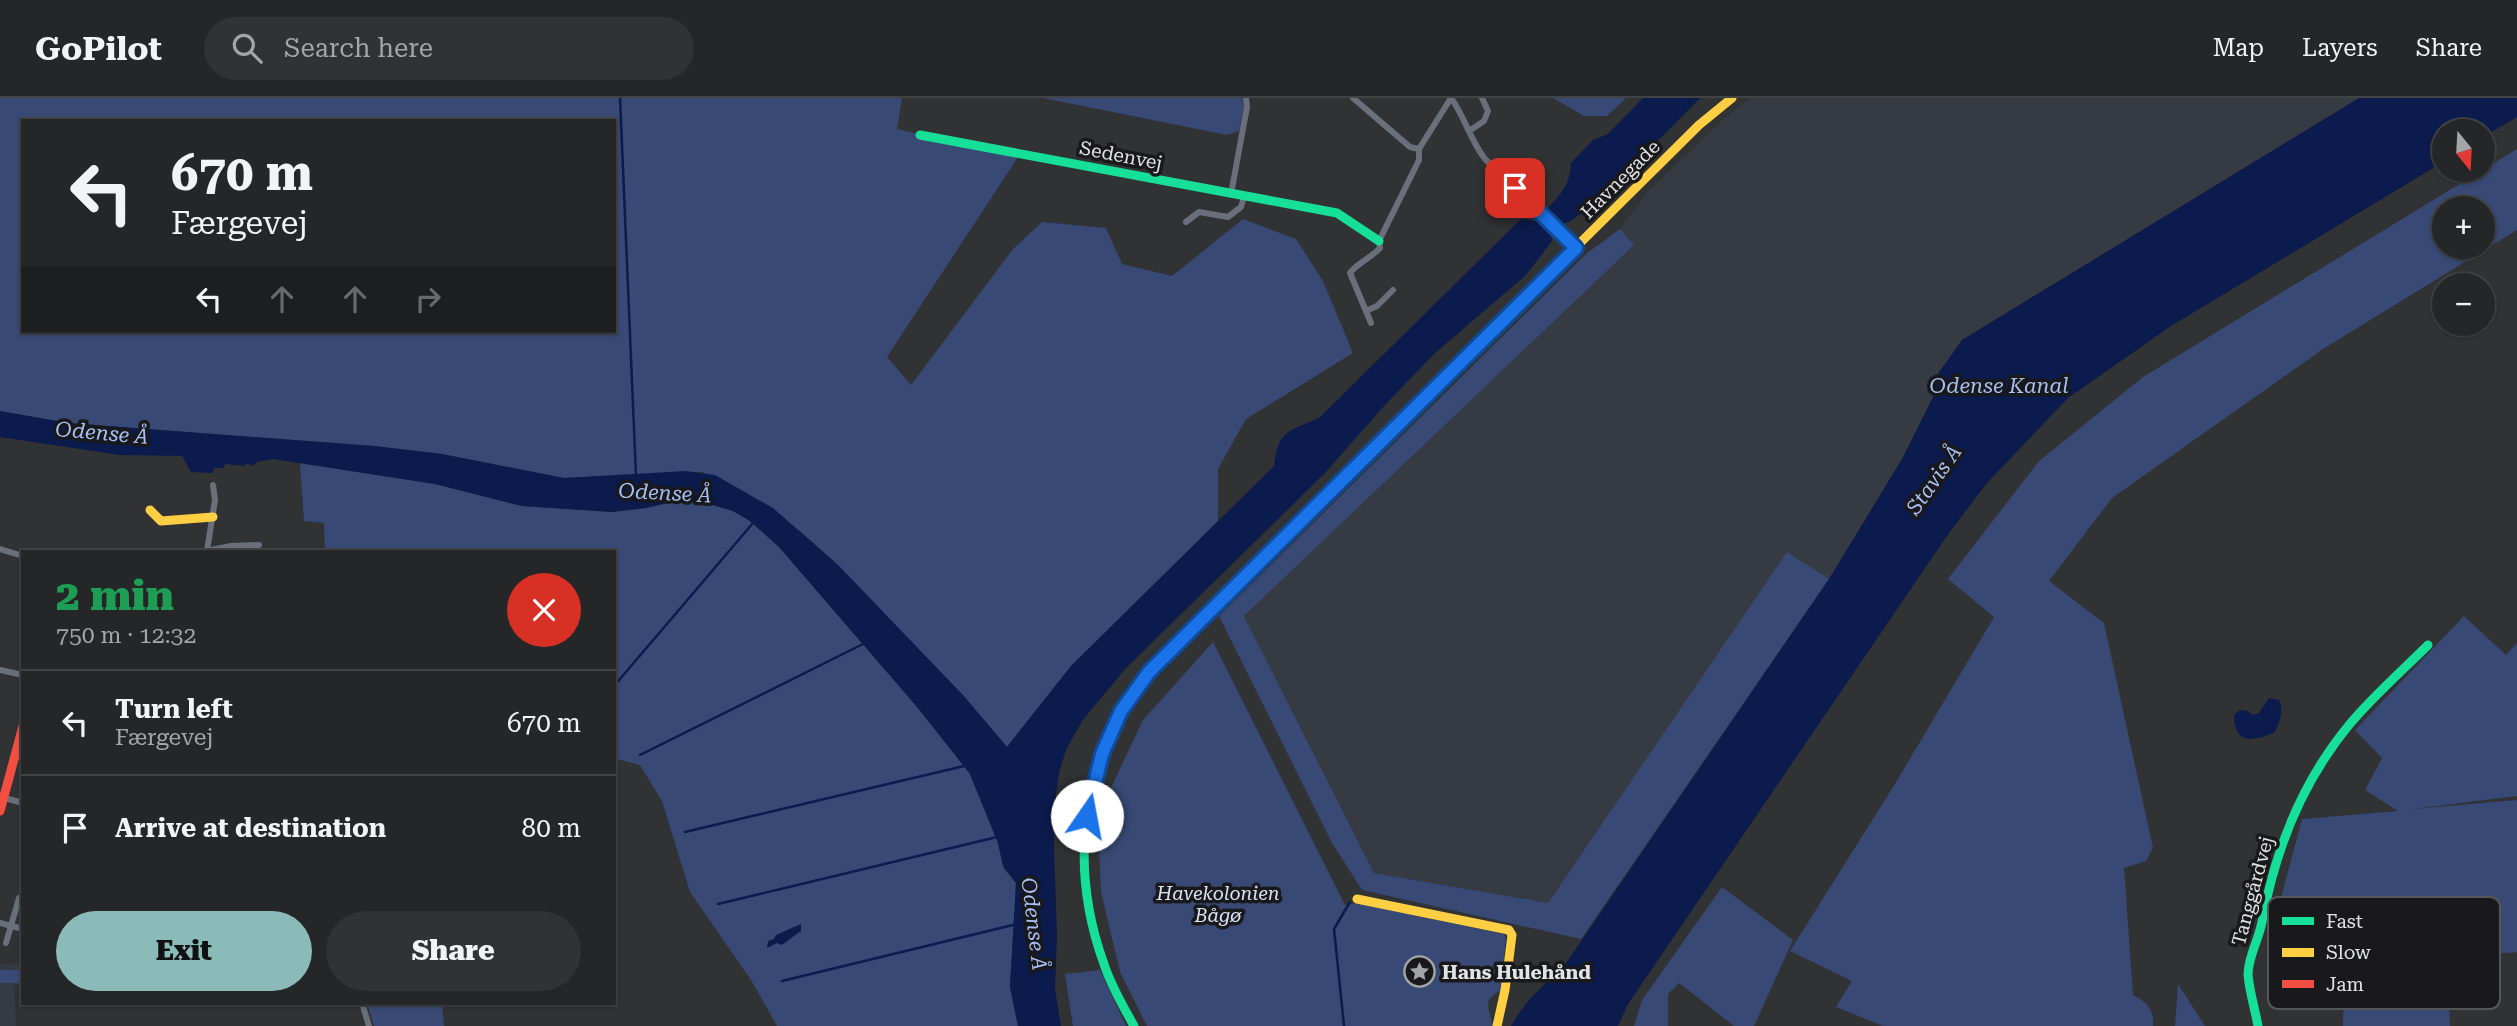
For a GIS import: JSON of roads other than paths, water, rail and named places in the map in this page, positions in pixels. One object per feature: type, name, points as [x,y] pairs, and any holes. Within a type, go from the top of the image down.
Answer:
[{"type":"street","points":[[1231,194],[1247,107],[1246,98]]},
{"type":"street","points":[[1353,98],[1410,147],[1419,149]]},
{"type":"street","points":[[1371,323],[1350,273],[1380,248],[1379,241],[1419,160],[1419,149],[1451,98],[1475,146],[1485,159],[1576,248]]},
{"type":"street","points":[[1469,131],[1484,121],[1488,111],[1482,98]]},
{"type":"street","name":"Havnegade","points":[[1133,1026],[1104,966],[1090,921],[1083,876],[1083,836],[1090,795],[1102,754],[1121,711],[1158,663],[1699,125],[1732,98]]},
{"type":"street","name":"Sedenvej","points":[[920,135],[1337,213],[1379,241]]},
{"type":"street","points":[[1186,222],[1199,212],[1228,217],[1241,207],[1244,197]]},
{"type":"street","points":[[1366,311],[1377,306],[1393,290]]},
{"type":"street","points":[[206,550],[213,517],[214,485]]},
{"type":"street","points":[[150,510],[161,521],[213,517]]},
{"type":"street","points":[[211,550],[259,545]]},
{"type":"street","points":[[0,549],[21,555]]},
{"type":"street","name":"Tanggårdvej","points":[[2258,1026],[2248,972],[2261,930],[2270,879],[2287,829],[2300,800],[2325,758],[2350,724],[2428,645]]},
{"type":"street","points":[[0,670],[21,675]]},
{"type":"street","points":[[0,811],[21,733]]},
{"type":"street","points":[[2,798],[21,803]]},
{"type":"street","points":[[6,943],[19,898]]},
{"type":"street","points":[[1357,900],[1509,930],[1512,935],[1497,1026]]},
{"type":"street","points":[[0,923],[21,929]]},
{"type":"street","points":[[363,1005],[369,1026]]},
{"type":"water","name":"Odense Å","points":[[1643,98],[1700,98],[1598,202],[1569,222],[1558,224],[1551,230],[1552,241],[1526,275],[1434,354],[1325,473],[1126,668],[1082,721],[1066,750],[1059,773],[1053,815],[1057,937],[1055,989],[1061,1026],[1018,1026],[1010,987],[1016,883],[1003,866],[998,843],[970,774],[918,708],[779,547],[750,521],[733,511],[699,501],[676,501],[612,512],[522,506],[435,484],[273,459],[257,462],[252,466],[246,463],[245,466],[225,464],[224,468],[214,468],[213,473],[191,472],[182,456],[119,455],[0,437],[0,411],[68,423],[374,446],[442,454],[564,478],[686,471],[715,475],[773,508],[838,565],[963,695],[1007,747],[1071,666],[1274,466],[1282,438],[1293,429],[1319,418],[1521,219],[1542,222],[1549,215],[1547,209],[1567,183],[1571,163],[1593,140],[1608,134]]},
{"type":"water","name":"Odense Kanal","points":[[2359,98],[2517,98],[2517,117],[2496,129],[2496,119],[2432,119],[2432,169],[2171,326],[2068,398],[1987,483],[1949,533],[1628,1004],[1618,1026],[1511,1026],[1534,995],[1562,969],[1829,579],[1902,459],[1933,397],[1932,382],[1962,340]]},
{"type":"water","points":[[2269,698],[2279,700],[2281,708],[2275,732],[2253,739],[2241,736],[2237,732],[2234,715],[2240,710],[2253,715],[2259,713]]},
{"type":"water","points":[[801,924],[801,931],[786,942],[767,948],[768,941],[776,935]]},
{"type":"waterway","name":"Odense Å","points":[[620,98],[636,476]]},
{"type":"waterway","points":[[616,684],[753,523]]},
{"type":"waterway","points":[[640,755],[863,644]]},
{"type":"waterway","points":[[685,832],[964,766]]},
{"type":"waterway","points":[[718,904],[997,837]]},
{"type":"waterway","points":[[1344,1026],[1334,929],[1350,902]]},
{"type":"waterway","name":"Odense Å","points":[[782,981],[1017,924]]},
{"type":"place","name":"Hans Hulehånd","points":[[1419,972]]},
{"type":"water label","name":"Stavis Å","points":[[1934,480]]},
{"type":"park label","name":"Havekolonien Bågø","points":[[1218,904]]}]
